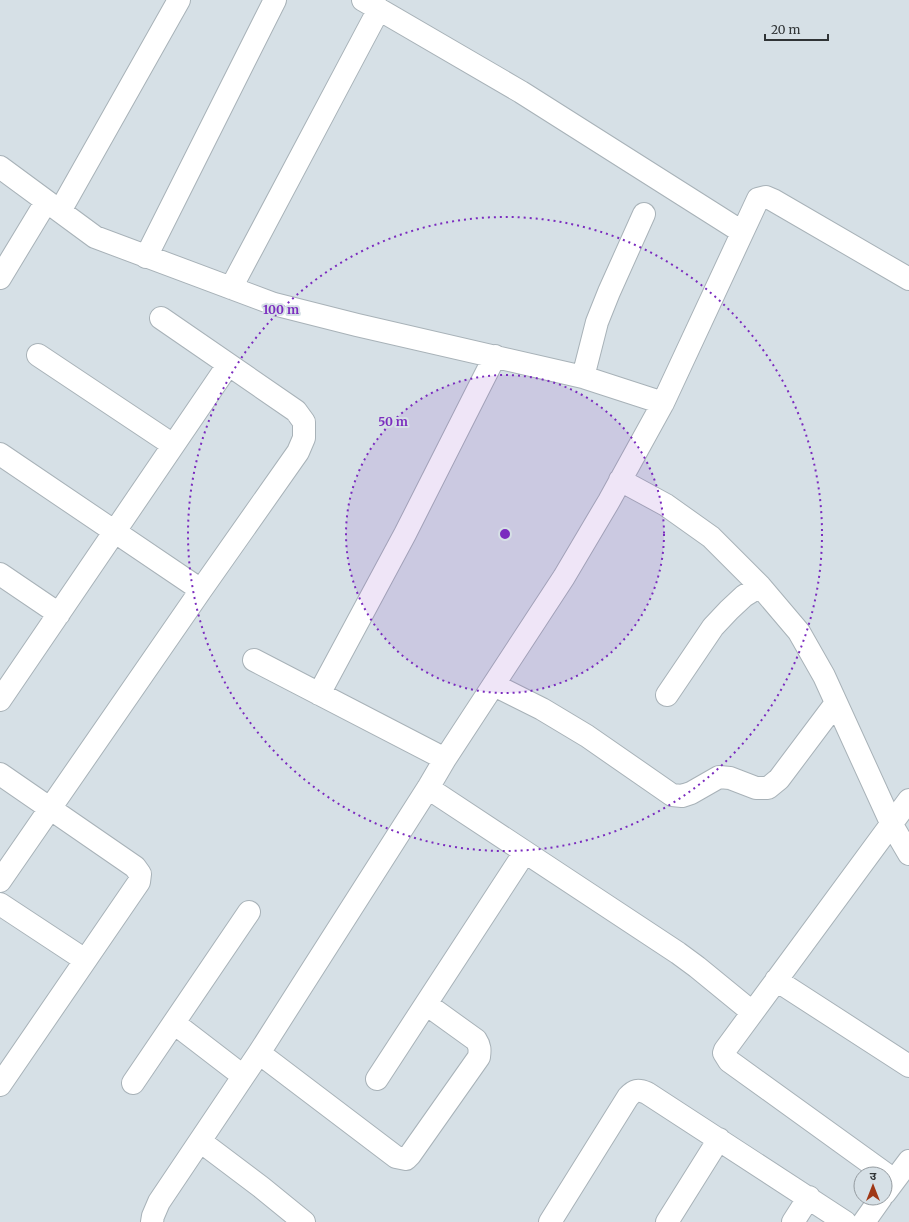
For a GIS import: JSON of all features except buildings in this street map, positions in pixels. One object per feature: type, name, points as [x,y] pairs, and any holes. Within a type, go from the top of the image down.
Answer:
[{"type":"street","points":[[0,278],[53,207],[179,0]]},
{"type":"street","points":[[146,256],[275,0]]},
{"type":"street","points":[[231,288],[371,4],[521,92],[749,216]]},
{"type":"street","points":[[0,167],[94,237],[274,304],[357,326],[583,376],[663,403]]},
{"type":"street","points":[[152,1222],[159,1202],[259,1053],[445,759],[564,577],[663,403],[758,199],[761,197],[766,197],[773,200],[909,279]]},
{"type":"street","points":[[583,376],[597,322],[644,214]]},
{"type":"street","points":[[0,881],[298,452],[304,438],[304,422],[296,411],[161,318]]},
{"type":"street","points":[[38,355],[173,446]]},
{"type":"street","points":[[319,694],[404,534],[495,356]]},
{"type":"street","points":[[0,700],[228,365]]},
{"type":"street","points":[[0,454],[201,590]]},
{"type":"street","points":[[620,480],[666,505],[712,537],[760,586],[800,632],[824,676],[892,825],[909,854]]},
{"type":"street","points":[[0,574],[59,614]]},
{"type":"street","points":[[667,695],[713,627],[744,596],[760,586]]},
{"type":"street","points":[[254,660],[445,759]]},
{"type":"street","points":[[494,685],[542,709],[587,736],[672,794],[682,796],[691,794],[719,777],[730,778],[756,788],[768,788],[779,779],[836,703]]},
{"type":"street","points":[[0,774],[135,867],[140,874],[139,882],[0,1085]]},
{"type":"street","points":[[428,788],[678,953],[752,1012]]},
{"type":"street","points":[[863,1166],[728,1060],[725,1057],[725,1050],[909,800]]},
{"type":"street","points":[[377,1079],[525,852]]},
{"type":"street","points":[[0,904],[85,960]]},
{"type":"street","points":[[133,1083],[249,912]]},
{"type":"street","points":[[776,980],[909,1066]]},
{"type":"street","points":[[259,1053],[396,1157],[406,1159],[479,1057],[480,1051],[480,1045],[476,1040],[426,1004]]},
{"type":"street","points":[[174,1023],[243,1076]]},
{"type":"street","points":[[550,1222],[628,1097],[633,1091],[640,1090],[647,1092],[845,1222]]},
{"type":"street","points":[[667,1222],[719,1139]]},
{"type":"street","points":[[200,1141],[304,1222]]},
{"type":"street","points":[[893,1183],[909,1161]]},
{"type":"street","points":[[793,1222],[809,1197]]},
{"type":"street","points":[[864,1222],[875,1206]]}]
